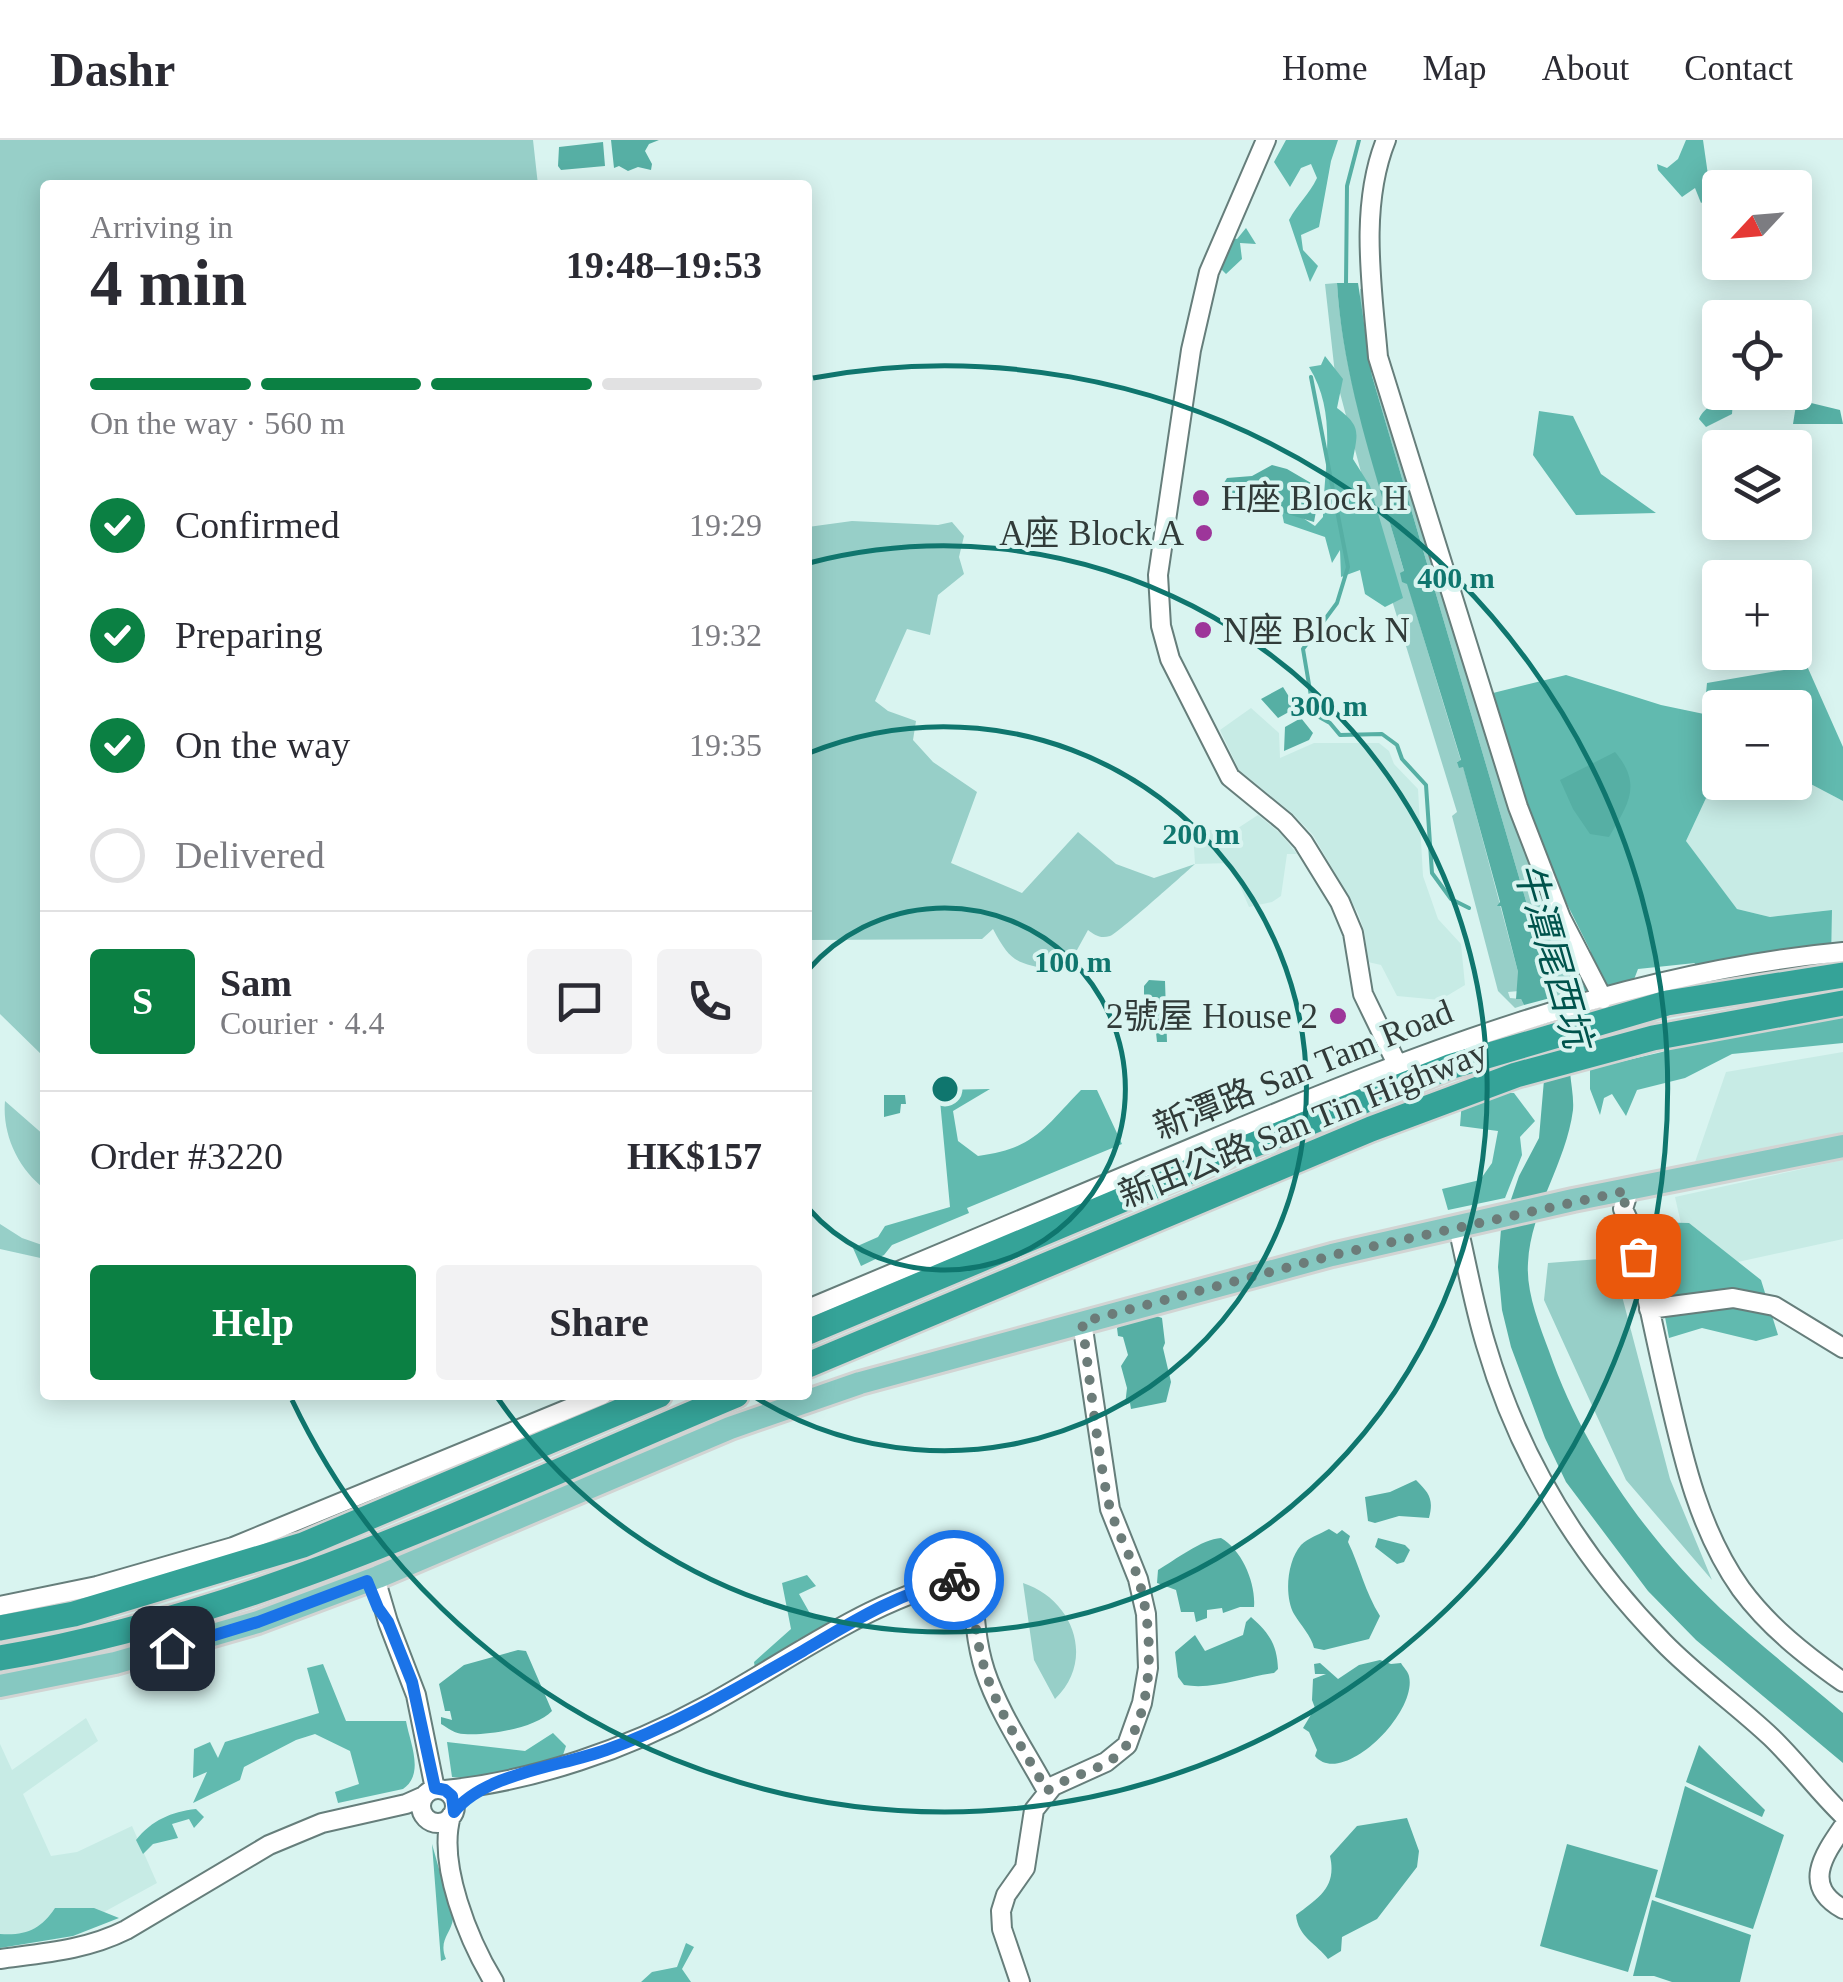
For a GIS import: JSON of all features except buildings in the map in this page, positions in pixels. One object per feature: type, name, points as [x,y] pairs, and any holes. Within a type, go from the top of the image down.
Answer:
[{"type":"highway","name":"新田公路 San Tin Highway","points":[[812,1330],[1243,1148],[1449,1067],[1503,1038],[1570,1018],[1843,975]]},
{"type":"highway","name":"新田公路 San Tin Highway","points":[[812,1363],[1371,1129],[1516,1075],[1725,1022],[1843,1002]]},
{"type":"highway","points":[[0,1628],[74,1614],[303,1545],[647,1400]]},
{"type":"highway","points":[[0,1658],[121,1633],[289,1581],[724,1400]]},
{"type":"main road","points":[[812,1399],[1268,1272],[1572,1200],[1627,1194],[1843,1146]]},
{"type":"main road","points":[[0,1686],[172,1648],[276,1616],[730,1428],[810,1400]]},
{"type":"street","points":[[1266,140],[1210,272],[1191,350],[1158,575],[1162,626],[1170,659],[1230,777],[1303,842],[1340,902],[1353,933],[1362,994],[1396,1064]]},
{"type":"street","points":[[1386,140],[1371,199],[1371,279],[1378,357],[1514,793],[1561,918],[1603,998]]},
{"type":"street","points":[[1570,1018],[1603,998],[1731,970],[1843,952]]},
{"type":"street","name":"新潭路 San Tam Road","points":[[812,1307],[1396,1064],[1503,1038]]},
{"type":"street","points":[[1627,1194],[1624,1209],[1633,1230],[1680,1447],[1706,1527],[1740,1587],[1760,1612],[1794,1646],[1843,1682]]},
{"type":"street","points":[[1458,1226],[1477,1315],[1498,1381],[1532,1461],[1568,1525],[1601,1571],[1666,1645],[1770,1736],[1843,1815]]},
{"type":"street","points":[[1649,1309],[1734,1298],[1774,1306],[1843,1348]]},
{"type":"street","points":[[1020,1982],[1002,1928],[1001,1911],[1006,1895],[1025,1868],[1032,1818],[1047,1791],[1106,1762],[1126,1745],[1142,1703],[1148,1668],[1146,1614],[1138,1579],[1107,1495],[1082,1322]]},
{"type":"street","points":[[0,1606],[96,1586],[234,1546],[590,1400]]},
{"type":"street","points":[[431,1802],[570,1762],[636,1738],[705,1707],[894,1600],[932,1585],[972,1576],[976,1628],[985,1671],[1047,1791]]},
{"type":"street","points":[[371,1579],[416,1695],[431,1802],[468,1929],[494,1982]]},
{"type":"street","points":[[431,1802],[439,1823],[485,1786]]},
{"type":"street","points":[[0,1959],[102,1942],[269,1844],[335,1819],[400,1805],[454,1800],[447,1840],[450,1861]]},
{"type":"street","points":[[1843,1827],[1831,1842],[1819,1878],[1826,1897],[1843,1909]]},
{"type":"shaded area","points":[[0,140],[533,140],[537,180],[40,180],[40,1053],[0,1014]]},
{"type":"shaded area","points":[[611,140],[659,140],[649,144],[645,151],[651,170],[614,168]]},
{"type":"shaded area","points":[[1286,140],[1338,140],[1319,227],[1301,235],[1303,250],[1318,266],[1310,282],[1289,220],[1317,178],[1311,164],[1301,168],[1290,187],[1274,162]]},
{"type":"shaded area","points":[[1686,140],[1703,140],[1707,170],[1702,170],[1701,203],[1695,188],[1682,197],[1658,170],[1657,164],[1667,168],[1678,159]]},
{"type":"shaded area","points":[[603,142],[605,166],[561,170],[558,166],[559,147]]},
{"type":"shaded area","points":[[1246,228],[1256,244],[1240,243],[1242,259],[1226,274],[1218,266],[1228,237],[1237,239]]},
{"type":"shaded area","points":[[1337,283],[1349,369],[1363,425],[1461,761],[1457,761],[1463,766],[1518,972],[1519,991],[1508,992],[1510,998],[1521,999],[1524,1005],[1515,1008],[1498,991],[1452,816],[1457,812],[1355,480],[1362,476],[1335,374],[1325,284]]},
{"type":"shaded area","points":[[1337,283],[1358,283],[1372,376],[1554,997],[1524,1005],[1516,999],[1518,972],[1501,906],[1497,906],[1500,902],[1463,767],[1459,768],[1457,762],[1461,760],[1407,584],[1402,582],[1400,573],[1404,571],[1363,428],[1346,356]]},
{"type":"shaded area","points":[[1368,287],[1371,315],[1504,790],[1552,920],[1587,985],[1554,997],[1542,969],[1543,959],[1372,376],[1360,300],[1360,289]]},
{"type":"shaded area","points":[[1325,356],[1343,379],[1337,408],[1356,430],[1353,459],[1370,486],[1403,598],[1385,607],[1365,594],[1360,570],[1341,577],[1340,550],[1332,563],[1325,537],[1284,523],[1280,503],[1315,526],[1323,517],[1326,421],[1324,403],[1309,367],[1321,365]]},
{"type":"shaded area","points":[[1812,403],[1840,410],[1843,424],[1793,424],[1795,410],[1812,410]]},
{"type":"shaded area","points":[[1706,410],[1732,410],[1732,414],[1706,427],[1699,419]]},
{"type":"shaded area","points":[[1539,411],[1573,416],[1601,474],[1656,513],[1576,515],[1533,455]]},
{"type":"shaded area","points":[[1272,465],[1311,483],[1317,506],[1314,522],[1227,496],[1222,486],[1227,478],[1252,476]]},
{"type":"shaded area","points":[[852,521],[938,525],[952,522],[964,536],[959,557],[964,574],[938,595],[930,635],[907,629],[875,701],[888,711],[916,721],[913,740],[933,762],[977,792],[951,863],[1022,893],[1078,832],[1116,864],[1154,878],[1195,864],[1115,933],[1100,937],[1088,930],[1072,959],[1057,971],[1011,956],[993,929],[982,939],[812,940],[812,526]]},
{"type":"shaded area","points":[[1783,670],[1809,670],[1843,747],[1843,801],[1812,785],[1812,690],[1706,690],[1707,683]]},
{"type":"shaded area","points":[[1566,675],[1702,714],[1702,800],[1705,800],[1686,841],[1737,909],[1770,917],[1832,910],[1831,964],[1690,987],[1686,994],[1667,988],[1686,983],[1695,963],[1638,969],[1625,1003],[1583,1011],[1570,983],[1603,990],[1590,950],[1553,876],[1489,694]]},
{"type":"shaded area","points":[[1283,687],[1296,708],[1278,718],[1261,699]]},
{"type":"shaded area","points":[[1251,708],[1279,733],[1280,758],[1314,743],[1379,743],[1389,751],[1394,764],[1418,789],[1423,876],[1438,919],[1461,944],[1465,985],[1440,1000],[1397,996],[1381,965],[1368,962],[1358,913],[1313,835],[1239,770],[1220,730]]},
{"type":"shaded area","points":[[1301,718],[1313,733],[1309,740],[1284,751],[1285,727]]},
{"type":"shaded area","points":[[1615,752],[1629,775],[1627,804],[1609,837],[1590,834],[1560,780]]},
{"type":"shaded area","points":[[1812,785],[1843,801],[1843,962],[1831,964],[1832,910],[1770,917],[1737,909],[1686,841],[1705,800],[1812,800]]},
{"type":"shaded area","points":[[1258,815],[1297,854],[1287,854],[1281,896],[1249,907],[1230,863],[1195,864],[1193,830],[1235,830]]},
{"type":"shaded area","points":[[1149,980],[1165,981],[1167,1042],[1157,1042],[1154,1013],[1144,994]]},
{"type":"shaded area","points":[[1843,1012],[1843,1043],[1732,1054],[1685,1078],[1637,1090],[1626,1116],[1612,1094],[1604,1098],[1600,1115],[1590,1089],[1590,1069],[1662,1052],[1713,1032]]},
{"type":"shaded area","points":[[1843,1052],[1843,1132],[1694,1165],[1726,1072]]},
{"type":"shaded area","points":[[1570,1072],[1573,1105],[1569,1130],[1535,1223],[1528,1263],[1534,1308],[1563,1387],[1599,1457],[1667,1553],[1721,1609],[1843,1713],[1843,1763],[1696,1640],[1648,1591],[1566,1482],[1545,1438],[1511,1347],[1498,1267],[1501,1229],[1519,1176],[1539,1138],[1544,1080]]},
{"type":"shaded area","points":[[990,1089],[953,1111],[958,1141],[978,1156],[1013,1148],[1037,1135],[1081,1090],[1097,1090],[1122,1144],[967,1208],[969,1213],[892,1245],[884,1255],[861,1266],[853,1248],[878,1237],[885,1226],[950,1207],[939,1090]]},
{"type":"shaded area","points":[[1482,1091],[1514,1093],[1535,1121],[1520,1137],[1522,1155],[1505,1198],[1448,1210],[1442,1189],[1480,1180],[1492,1163],[1498,1131],[1460,1126],[1462,1100]]},
{"type":"shaded area","points":[[884,1095],[905,1095],[906,1104],[901,1104],[900,1113],[884,1117]]},
{"type":"shaded area","points":[[5,1101],[40,1132],[40,1185],[14,1150]]},
{"type":"shaded area","points":[[1843,1160],[1843,1239],[1692,1272],[1675,1197]]},
{"type":"shaded area","points":[[1647,1222],[1689,1223],[1761,1280],[1778,1335],[1756,1341],[1702,1328],[1669,1338]]},
{"type":"shaded area","points":[[0,1224],[40,1244],[40,1258],[0,1249]]},
{"type":"shaded area","points":[[1612,1258],[1670,1479],[1712,1580],[1626,1480],[1544,1300],[1548,1263]]},
{"type":"shaded area","points":[[1139,1310],[1162,1318],[1163,1348],[1171,1382],[1166,1402],[1131,1409],[1130,1403],[1125,1405],[1127,1388],[1121,1366],[1128,1355],[1117,1328]]},
{"type":"shaded area","points":[[1416,1480],[1429,1497],[1429,1518],[1399,1516],[1375,1523],[1368,1521],[1365,1497],[1390,1492]]},
{"type":"shaded area","points":[[1329,1529],[1337,1534],[1342,1530],[1350,1536],[1348,1542],[1380,1616],[1369,1639],[1324,1650],[1314,1648],[1294,1614],[1288,1579],[1301,1545]]},
{"type":"shaded area","points":[[1221,1538],[1235,1550],[1246,1568],[1254,1607],[1223,1613],[1222,1608],[1207,1610],[1207,1618],[1196,1622],[1194,1612],[1181,1612],[1176,1590],[1157,1583],[1158,1570],[1197,1546]]},
{"type":"shaded area","points":[[1378,1538],[1405,1545],[1410,1550],[1404,1562],[1397,1564],[1375,1547]]},
{"type":"shaded area","points":[[807,1575],[816,1586],[799,1594],[812,1617],[841,1620],[797,1640],[775,1672],[757,1681],[754,1662],[791,1629],[782,1583]]},
{"type":"shaded area","points":[[1023,1583],[1055,1602],[1073,1632],[1074,1667],[1055,1699],[1034,1660]]},
{"type":"shaded area","points":[[1251,1617],[1271,1640],[1278,1669],[1218,1684],[1184,1685],[1178,1677],[1175,1652],[1195,1635],[1205,1651],[1243,1635]]},
{"type":"shaded area","points":[[526,1651],[552,1711],[523,1726],[486,1734],[461,1734],[441,1724],[441,1717],[452,1720],[450,1711],[445,1711],[439,1684],[464,1665]]},
{"type":"shaded area","points":[[1380,1660],[1401,1663],[1408,1674],[1409,1691],[1402,1709],[1376,1742],[1359,1755],[1327,1763],[1315,1756],[1317,1750],[1303,1728],[1315,1708],[1313,1679],[1326,1674],[1315,1674],[1314,1664],[1320,1663],[1338,1679],[1359,1665]]},
{"type":"shaded area","points":[[323,1664],[346,1721],[406,1721],[415,1767],[410,1783],[403,1789],[338,1803],[335,1792],[359,1784],[350,1751],[315,1734],[244,1767],[240,1780],[193,1803],[207,1772],[193,1778],[194,1749],[210,1742],[218,1758],[225,1742],[319,1713],[307,1668]]},
{"type":"shaded area","points":[[86,1718],[98,1741],[23,1794],[51,1856],[77,1852],[132,1826],[157,1883],[104,1912],[50,1923],[35,1938],[0,1940],[0,1744],[12,1770]]},
{"type":"shaded area","points":[[553,1733],[566,1746],[559,1767],[515,1768],[475,1779],[452,1777],[447,1742],[525,1751]]},
{"type":"shaded area","points":[[1699,1745],[1765,1810],[1762,1817],[1686,1782]]},
{"type":"shaded area","points":[[1685,1786],[1784,1835],[1753,1929],[1655,1897]]},
{"type":"shaded area","points":[[196,1809],[204,1817],[194,1828],[189,1819],[172,1824],[178,1838],[153,1844],[143,1854],[136,1840],[149,1827],[170,1815]]},
{"type":"shaded area","points":[[1407,1818],[1419,1851],[1417,1867],[1377,1919],[1342,1937],[1341,1951],[1328,1959],[1304,1935],[1296,1915],[1324,1891],[1331,1876],[1330,1856],[1357,1826]]},
{"type":"shaded area","points":[[432,1844],[453,1919],[444,1942],[446,1959],[441,1961]]},
{"type":"shaded area","points":[[1567,1844],[1658,1870],[1628,1972],[1540,1946]]},
{"type":"shaded area","points":[[1652,1900],[1751,1935],[1740,1982],[1672,1982],[1654,1976],[1633,1976]]},
{"type":"shaded area","points":[[55,1908],[94,1908],[119,1918],[73,1936],[0,1948],[0,1934],[32,1930]]},
{"type":"shaded area","points":[[686,1943],[694,1947],[682,1969],[691,1982],[641,1982],[652,1972],[677,1967]]},
{"type":"waterway","name":"牛潭尾西坑","points":[[1346,284],[1347,186],[1359,140]]},
{"type":"waterway","points":[[1311,377],[1348,567],[1337,603],[1303,649],[1314,714],[1330,723],[1340,735],[1382,734],[1397,745],[1402,759],[1426,785],[1432,873],[1451,899],[1469,908]]},
{"type":"way so far","points":[[954,1580],[972,1576],[976,1628],[985,1671],[1047,1791],[1114,1758],[1126,1745],[1142,1703],[1148,1668],[1146,1614],[1138,1579],[1110,1509],[1082,1322],[1338,1254],[1626,1191],[1626,1220],[1633,1230],[1638,1256]]},
{"type":"place","name":"H座 Block H","points":[[1201,498]]},
{"type":"place","name":"A座 Block A","points":[[1204,533]]},
{"type":"place","name":"N座 Block N","points":[[1203,630]]},
{"type":"place","name":"2號屋 House 2","points":[[1338,1016]]},
{"type":"route","points":[[172,1648],[258,1622],[367,1581],[412,1682],[435,1788],[452,1796],[454,1812],[485,1786],[636,1738],[705,1707],[878,1607],[954,1580]]}]
